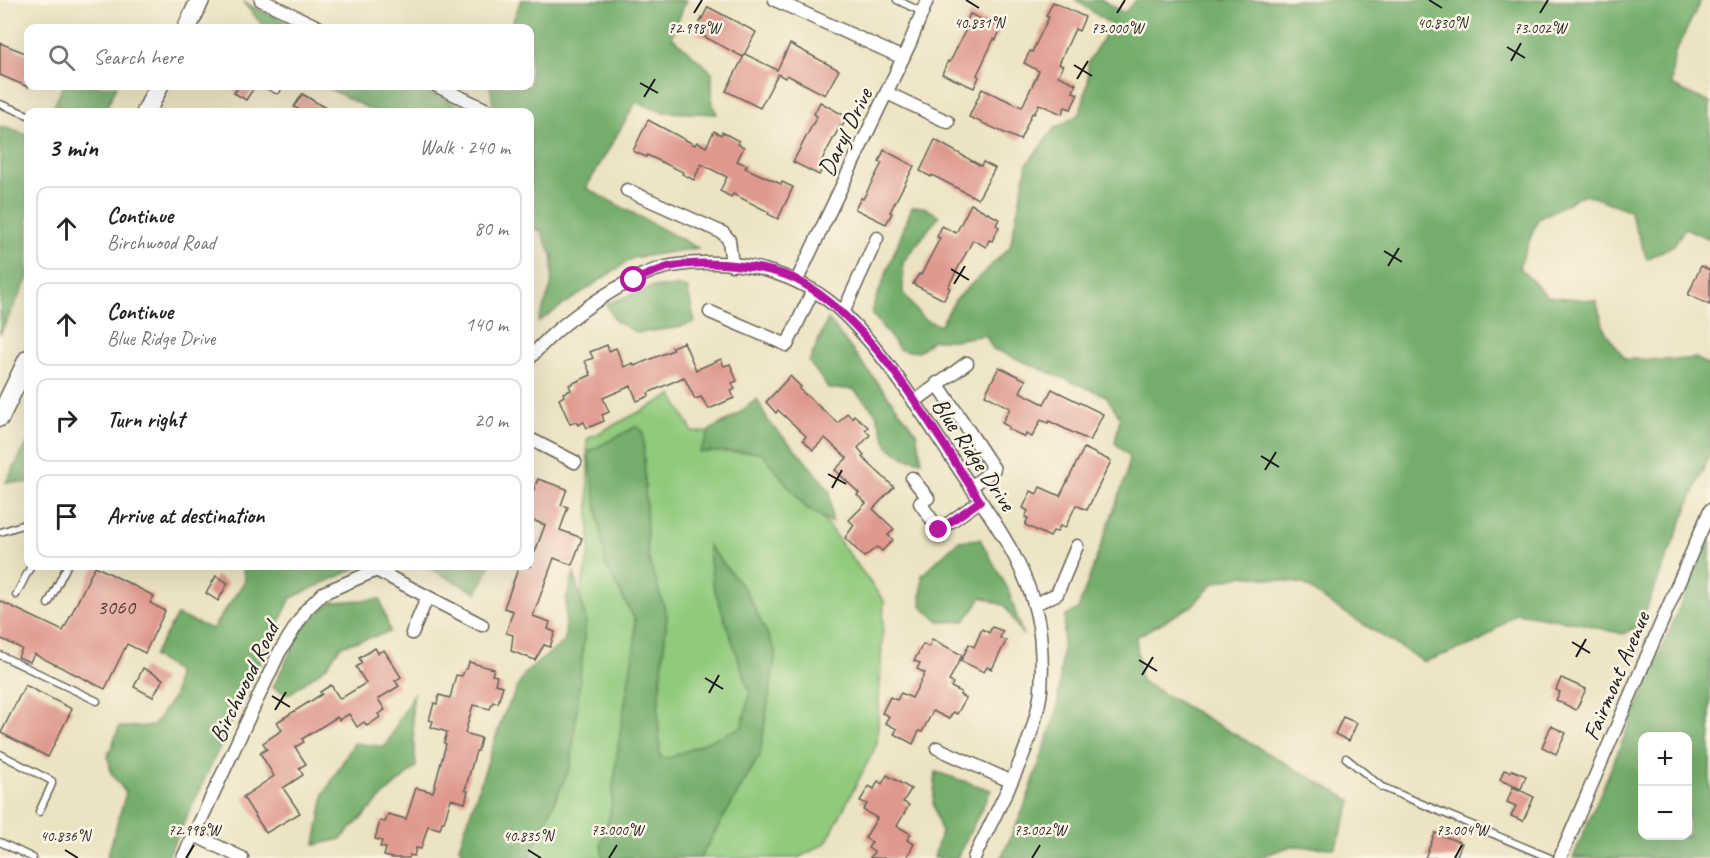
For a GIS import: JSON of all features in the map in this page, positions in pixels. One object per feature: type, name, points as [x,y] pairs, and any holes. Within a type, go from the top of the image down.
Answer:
[{"type":"main road","points":[[189,24],[200,0]]},
{"type":"main road","points":[[148,108],[157,90]]},
{"type":"main road","points":[[0,417],[24,367]]},
{"type":"street","points":[[261,0],[312,24]]},
{"type":"street","points":[[775,0],[903,58]]},
{"type":"street","name":"Daryl Drive","points":[[797,280],[887,93],[924,6]]},
{"type":"street","points":[[445,90],[483,108]]},
{"type":"street","points":[[887,93],[948,122]]},
{"type":"street","points":[[627,190],[723,233],[729,240],[732,265]]},
{"type":"street","points":[[843,313],[877,238]]},
{"type":"street","points":[[534,353],[541,344],[599,298],[634,280],[669,267],[732,265],[779,273],[797,280]]},
{"type":"street","name":"Blue Ridge Drive","points":[[797,280],[843,313],[872,345],[914,402],[999,529],[1021,567],[1035,604],[1041,644],[1041,690],[1030,735],[974,858]]},
{"type":"street","points":[[710,312],[787,345],[813,291]]},
{"type":"street","points":[[914,402],[967,363]]},
{"type":"street","points":[[937,383],[994,469],[971,487]]},
{"type":"street","points":[[534,441],[575,462]]},
{"type":"street","points":[[912,478],[927,498],[920,503],[939,530],[980,501]]},
{"type":"street","name":"Fairmont Avenue","points":[[1560,858],[1710,510]]},
{"type":"street","points":[[1035,604],[1057,594],[1077,546]]},
{"type":"street","name":"Birchwood Road","points":[[183,858],[279,653],[306,609],[323,593],[376,570]]},
{"type":"street","points":[[384,570],[427,598],[482,625]]},
{"type":"street","points":[[412,633],[427,598]]},
{"type":"street","points":[[937,748],[1010,781]]},
{"type":"street","points":[[194,835],[242,858]]},
{"type":"lane","points":[[897,0],[924,6]]},
{"type":"lane","points":[[0,104],[24,113]]},
{"type":"lane","points":[[0,532],[24,524]]},
{"type":"lane","points":[[16,595],[29,570]]},
{"type":"lane","points":[[48,604],[64,570]]},
{"type":"lane","points":[[0,655],[97,701]]},
{"type":"lane","points":[[0,754],[51,781],[52,784],[39,812]]},
{"type":"lane","points":[[1346,758],[1382,787],[1550,858]]},
{"type":"lane","points":[[0,842],[33,858]]},
{"type":"green space","points":[[521,0],[686,0],[672,37],[712,72],[712,102],[717,114],[664,112],[636,102],[586,188],[698,248],[633,258],[538,322],[551,287],[553,257],[541,231],[534,228],[534,108],[493,108],[491,90],[534,90],[534,24],[512,24]]},
{"type":"green space","points":[[1076,0],[1102,0],[1124,13],[1136,0],[1701,0],[1674,55],[1671,85],[1710,103],[1710,239],[1685,228],[1674,245],[1647,259],[1629,210],[1585,194],[1538,219],[1519,267],[1547,296],[1596,301],[1605,331],[1625,359],[1696,358],[1710,367],[1710,453],[1639,626],[1623,634],[1579,623],[1516,613],[1481,641],[1424,662],[1326,601],[1304,584],[1244,575],[1214,583],[1192,606],[1136,637],[1141,681],[1352,801],[1335,848],[1291,846],[1258,858],[1001,858],[1024,808],[1057,711],[1065,617],[1078,609],[1126,476],[1129,456],[1115,443],[1120,417],[1106,396],[993,349],[985,335],[954,340],[933,340],[918,352],[900,350],[871,312],[912,207],[924,207],[939,216],[903,262],[903,293],[922,318],[940,326],[955,300],[1010,247],[1027,164],[1054,129],[1080,114],[1088,82],[1088,62],[1111,25]]},
{"type":"green space","points":[[243,2],[289,24],[262,24]]},
{"type":"green space","points":[[61,90],[115,90],[106,108],[53,108]]},
{"type":"green space","points":[[332,90],[425,90],[463,108],[367,108]]},
{"type":"green space","points":[[0,126],[24,134],[24,286],[0,334]]},
{"type":"green space","points":[[651,287],[687,287],[695,322],[675,328],[638,333],[615,321],[606,304]]},
{"type":"green space","points":[[828,319],[916,432],[922,461],[905,458],[888,447],[876,413],[853,389],[829,389],[809,362]]},
{"type":"green space","points":[[672,395],[693,432],[759,433],[884,601],[877,744],[826,843],[798,858],[499,858],[577,609],[590,549],[587,439]]},
{"type":"green space","points":[[757,399],[769,422],[798,452],[830,491],[832,523],[805,507],[761,452],[700,452],[710,430],[735,416]]},
{"type":"green space","points":[[637,426],[643,431],[648,557],[667,616],[658,711],[660,757],[669,758],[742,727],[750,693],[713,585],[708,545],[746,591],[776,652],[760,755],[700,858],[603,858],[601,844],[610,815],[619,739],[635,642],[635,620],[606,566],[588,452]]},
{"type":"green space","points":[[24,449],[24,483],[6,482]]},
{"type":"green space","points":[[1710,535],[1710,858],[1573,858]]},
{"type":"green space","points":[[980,539],[1008,589],[1023,636],[1005,606],[982,597],[965,621],[941,622],[921,607],[922,575],[958,541]]},
{"type":"green space","points":[[243,570],[352,570],[291,598],[167,858],[107,858],[126,793],[111,773],[108,756],[119,727],[153,726],[174,696],[177,672],[153,656],[177,615],[212,629],[245,581]]},
{"type":"green space","points":[[433,570],[488,570],[477,593]]},
{"type":"green space","points":[[574,573],[586,620],[571,765],[529,858],[466,858],[459,847],[503,716],[525,673],[565,641],[566,599]]},
{"type":"green space","points":[[380,599],[390,632],[341,646],[326,667],[288,695],[273,688],[302,628],[332,602]]},
{"type":"green space","points":[[414,692],[412,710],[416,767],[384,795],[341,839],[315,845],[324,794],[354,743],[385,747]]},
{"type":"green space","points":[[936,772],[991,790],[957,858],[934,858],[941,832],[933,803]]},
{"type":"building","points":[[1053,2],[1085,17],[1079,31],[1075,29],[1059,64],[1063,66],[1058,76],[1076,84],[1073,92],[1078,94],[1071,109],[1065,107],[1062,114],[1039,104],[1034,114],[1032,113],[1020,140],[969,117],[982,89],[1022,107],[1039,71],[1024,63],[1049,17],[1046,16]]},
{"type":"building","points":[[708,7],[756,32],[743,57],[695,32]]},
{"type":"building","points":[[970,14],[1001,28],[977,75],[979,77],[974,88],[942,74],[967,27],[964,26]]},
{"type":"building","points":[[0,43],[24,52],[24,85],[0,75]]},
{"type":"building","points":[[790,44],[839,70],[825,95],[787,75],[785,78],[778,74],[760,108],[726,91],[745,54],[777,70]]},
{"type":"building","points":[[236,90],[252,90],[246,100],[234,93]]},
{"type":"building","points":[[302,94],[325,108],[296,108],[294,107]]},
{"type":"building","points":[[820,102],[847,117],[821,162],[825,164],[819,175],[793,162],[817,116],[814,114]]},
{"type":"building","points":[[648,120],[695,145],[697,142],[706,147],[714,131],[721,135],[722,132],[739,141],[738,144],[744,147],[737,161],[747,165],[745,168],[793,187],[778,219],[733,194],[731,197],[720,191],[727,177],[701,164],[694,180],[682,174],[683,172],[633,151]]},
{"type":"building","points":[[935,140],[981,166],[983,162],[995,168],[978,199],[920,171]]},
{"type":"building","points":[[884,150],[914,166],[886,224],[855,209],[861,198],[863,199],[882,163],[879,162]]},
{"type":"building","points":[[971,204],[999,219],[996,225],[999,227],[986,247],[973,240],[948,287],[950,288],[944,300],[913,284],[919,274],[921,275],[940,238],[937,237],[942,226],[956,233]]},
{"type":"building","points":[[1701,266],[1710,270],[1710,305],[1688,295]]},
{"type":"building","points":[[684,342],[696,370],[721,359],[724,366],[730,364],[737,381],[732,383],[735,389],[731,391],[734,398],[709,409],[701,397],[695,399],[684,377],[648,393],[649,396],[637,401],[631,386],[603,398],[609,412],[602,415],[604,421],[587,428],[584,422],[578,425],[576,422],[570,424],[559,399],[564,396],[563,393],[571,390],[569,385],[591,375],[585,361],[593,358],[590,352],[607,345],[609,351],[616,348],[624,367],[633,363],[634,366],[673,350],[672,347]]},
{"type":"building","points":[[999,367],[1026,380],[1020,392],[1044,404],[1052,389],[1103,414],[1090,441],[1049,421],[1048,423],[1041,420],[1032,437],[1026,434],[1025,437],[1008,429],[1009,427],[1002,423],[1010,408],[985,395]]},
{"type":"building","points":[[790,376],[801,387],[799,389],[838,423],[847,413],[852,418],[854,415],[868,427],[865,430],[870,435],[858,448],[864,455],[862,457],[894,487],[873,509],[894,529],[888,535],[893,540],[882,551],[877,547],[864,557],[845,538],[854,525],[849,520],[866,503],[835,470],[847,458],[825,438],[813,450],[803,440],[806,436],[778,410],[776,413],[766,402]]},
{"type":"building","points":[[1084,448],[1111,461],[1087,510],[1076,505],[1065,528],[1060,526],[1057,532],[1053,531],[1050,537],[1025,525],[1028,511],[1023,508],[1031,491],[1037,494],[1040,487],[1060,496]]},
{"type":"building","points":[[538,479],[567,489],[561,505],[568,507],[560,530],[582,538],[572,565],[554,558],[533,616],[550,622],[548,629],[555,632],[550,647],[544,645],[535,660],[511,651],[513,635],[506,633],[513,611],[504,608],[518,570],[534,570],[534,551],[545,525],[534,521],[534,489]]},
{"type":"building","points":[[93,570],[103,570],[154,596],[150,603],[165,611],[145,653],[127,644],[105,689],[34,654],[30,662],[18,657],[22,649],[0,638],[0,601],[63,631]]},
{"type":"building","points":[[216,576],[228,583],[218,601],[206,593]]},
{"type":"building","points":[[992,627],[1003,631],[1000,638],[1006,641],[992,669],[987,667],[984,672],[961,661],[969,644],[974,647],[982,629],[989,633]]},
{"type":"building","points":[[932,639],[962,655],[949,681],[953,683],[951,687],[961,692],[960,695],[966,698],[957,714],[953,712],[949,719],[933,711],[913,744],[894,734],[897,729],[885,723],[889,716],[882,713],[890,697],[897,700],[901,693],[912,698],[925,673],[917,669],[920,663],[914,661],[923,644],[929,647]]},
{"type":"building","points":[[375,648],[378,653],[384,650],[401,677],[395,681],[399,686],[378,699],[385,710],[378,714],[380,717],[367,726],[364,722],[357,727],[349,714],[339,720],[337,717],[302,739],[304,742],[295,747],[306,764],[299,768],[303,775],[283,788],[300,813],[266,833],[243,797],[274,776],[260,753],[267,749],[263,743],[282,730],[277,722],[322,694],[320,692],[331,685],[340,699],[366,683],[356,667],[362,663],[359,658]]},
{"type":"building","points":[[469,662],[494,669],[492,675],[497,676],[495,684],[503,686],[498,703],[493,702],[490,709],[473,705],[465,733],[481,738],[465,790],[468,791],[465,803],[451,799],[440,829],[428,826],[421,849],[416,848],[414,856],[392,858],[384,856],[386,848],[380,847],[382,841],[375,839],[380,821],[385,822],[388,814],[406,819],[416,788],[433,792],[447,732],[431,727],[433,721],[429,720],[439,695],[450,698],[456,675],[462,676]]},
{"type":"building","points":[[143,668],[163,679],[153,697],[134,687]]},
{"type":"building","points":[[1561,678],[1586,689],[1576,710],[1556,700],[1560,692],[1556,690]]},
{"type":"building","points":[[25,685],[72,709],[48,757],[1,733]]},
{"type":"building","points":[[1343,717],[1357,723],[1349,741],[1335,734]]},
{"type":"building","points":[[1551,726],[1566,733],[1556,754],[1542,747]]},
{"type":"building","points":[[1504,770],[1510,772],[1512,770],[1526,776],[1521,789],[1500,780]]},
{"type":"building","points":[[887,775],[911,789],[903,802],[909,805],[897,826],[911,834],[907,840],[914,844],[906,858],[870,858],[874,852],[868,848],[872,842],[865,838],[877,818],[863,810],[867,804],[860,801],[869,786],[874,789],[878,781],[882,784]]},
{"type":"building","points":[[1513,787],[1534,797],[1523,821],[1511,816],[1516,806],[1507,802]]},
{"type":"building","points":[[1435,833],[1462,843],[1456,858],[1425,858]]},
{"type":"route","points":[[634,280],[669,267],[732,265],[779,273],[797,280],[843,313],[883,359],[980,501],[939,530]]}]
